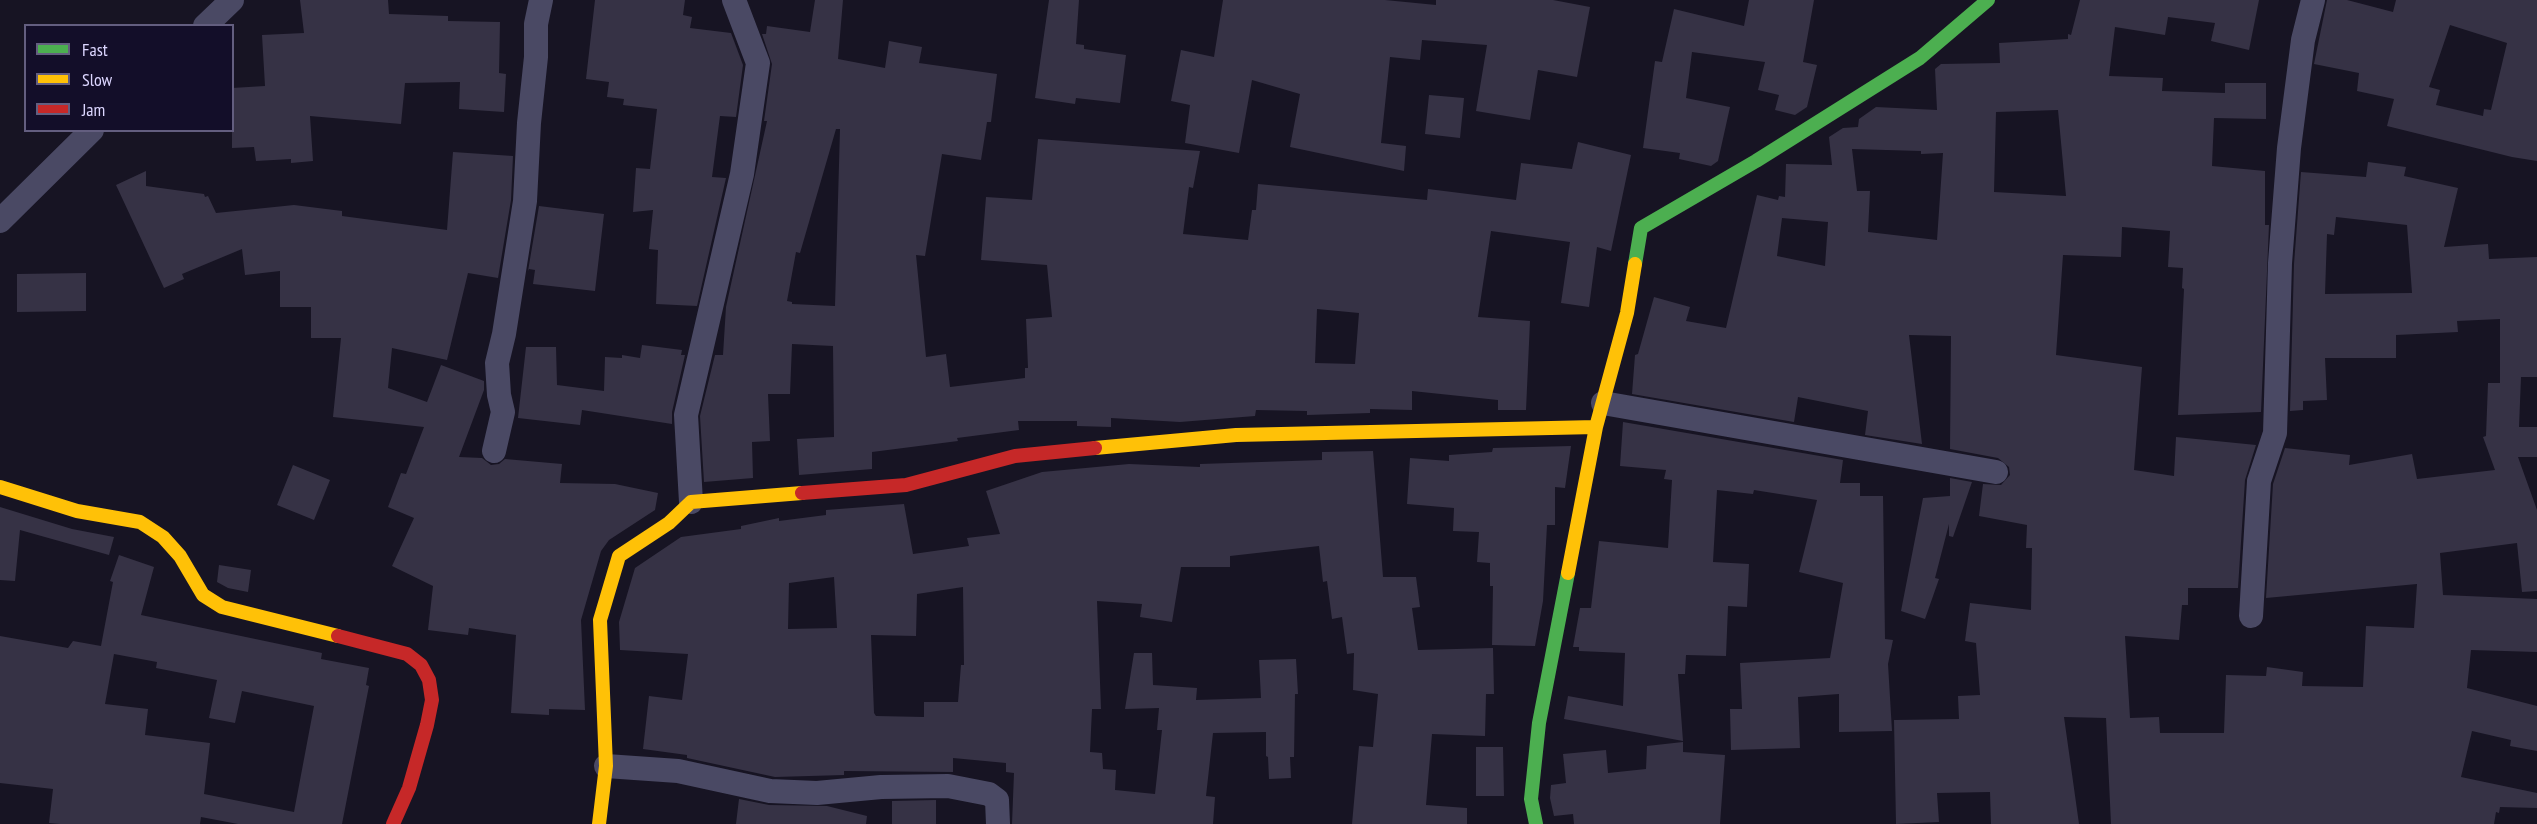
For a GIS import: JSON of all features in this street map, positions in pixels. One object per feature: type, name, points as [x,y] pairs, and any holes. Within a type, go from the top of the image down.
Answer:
[{"type":"street","points":[[207,24],[232,0]]},
{"type":"street","points":[[495,451],[503,412],[499,395],[497,363],[504,334],[525,201],[529,123],[536,57],[536,24],[541,0]]},
{"type":"street","points":[[691,502],[686,415],[742,174],[758,63],[734,0]]},
{"type":"street","points":[[1536,824],[1531,799],[1539,723],[1596,427],[1627,313],[1641,228],[1756,161],[1920,58],[1988,0]]},
{"type":"street","points":[[2251,616],[2259,481],[2275,434],[2280,263],[2289,148],[2303,40],[2313,0]]},
{"type":"street","points":[[0,221],[90,132]]},
{"type":"street","points":[[1604,403],[1996,472]]},
{"type":"street","points":[[598,824],[606,766],[600,620],[619,556],[669,522],[691,502],[906,484],[1015,456],[1236,435],[1596,427]]},
{"type":"street","points":[[0,487],[77,511],[140,522],[163,537],[180,556],[202,595],[222,607],[407,654],[421,665],[429,680],[431,708],[409,788],[393,824]]},
{"type":"street","points":[[606,766],[678,771],[770,790],[793,792],[817,793],[881,787],[948,786],[989,794],[997,800],[998,824]]},
{"type":"building","points":[[300,0],[388,0],[389,14],[448,16],[448,21],[500,22],[499,73],[506,74],[504,112],[459,109],[460,82],[405,83],[401,124],[310,116],[313,161],[291,163],[291,159],[256,161],[254,147],[232,148],[234,88],[265,86],[262,35],[304,33]]},
{"type":"building","points":[[595,0],[685,0],[683,15],[692,17],[690,28],[731,33],[743,65],[736,117],[720,116],[712,177],[726,178],[697,306],[656,304],[658,250],[649,249],[653,210],[633,212],[636,168],[650,169],[657,109],[623,105],[624,99],[607,97],[609,82],[586,79]]},
{"type":"building","points":[[815,0],[843,0],[838,59],[885,68],[889,41],[922,47],[919,63],[997,74],[991,122],[987,122],[981,160],[942,154],[925,256],[916,255],[926,357],[946,354],[950,387],[1025,378],[1025,368],[1028,368],[1026,319],[1052,317],[1047,265],[981,260],[986,197],[1032,200],[1038,139],[1200,151],[1193,188],[1189,187],[1183,234],[1248,240],[1252,210],[1256,210],[1258,184],[1427,200],[1428,189],[1516,200],[1521,163],[1572,169],[1578,142],[1631,155],[1611,251],[1597,247],[1589,307],[1561,303],[1570,242],[1491,231],[1478,317],[1530,321],[1526,410],[1498,410],[1498,400],[1412,391],[1412,410],[1370,409],[1370,413],[1307,415],[1307,411],[1256,410],[1255,416],[1180,422],[1111,418],[1111,427],[1077,426],[1077,421],[1018,421],[1019,430],[957,438],[958,441],[872,452],[872,469],[799,475],[797,439],[834,437],[833,346],[792,344],[790,394],[768,394],[770,441],[752,442],[753,478],[704,482],[700,416],[715,355],[723,355],[726,307],[767,121],[764,121],[772,64],[762,34],[766,34],[767,26],[810,32]],"holes":[[[836,129],[840,129],[835,306],[792,304],[787,301],[796,252],[800,253]],[[1317,309],[1359,313],[1355,364],[1315,363]]]},
{"type":"building","points":[[1049,0],[1079,0],[1076,44],[1084,45],[1084,49],[1126,55],[1120,103],[1076,98],[1075,104],[1035,98]]},
{"type":"building","points":[[1223,0],[1385,0],[1436,5],[1436,0],[1553,0],[1590,7],[1577,77],[1538,70],[1530,120],[1476,111],[1487,45],[1422,40],[1420,60],[1390,57],[1381,143],[1406,146],[1404,171],[1290,147],[1300,94],[1252,80],[1239,153],[1185,143],[1190,105],[1171,101],[1181,50],[1214,57]]},
{"type":"building","points":[[1749,0],[1814,0],[1803,62],[1817,65],[1807,107],[1795,115],[1775,110],[1779,95],[1758,90],[1765,62],[1692,52],[1686,98],[1730,107],[1718,161],[1711,166],[1679,159],[1680,153],[1643,148],[1655,61],[1662,62],[1674,9],[1744,26]]},
{"type":"building","points":[[2080,0],[2259,0],[2249,50],[2211,41],[2215,23],[2168,17],[2165,35],[2115,27],[2109,76],[2163,78],[2162,91],[2225,93],[2225,83],[2266,83],[2266,119],[2214,118],[2212,166],[2265,171],[2265,225],[2269,225],[2261,412],[2178,415],[2184,289],[2182,288],[2183,268],[2168,267],[2170,231],[2122,227],[2121,257],[2063,255],[2056,355],[2142,367],[2134,470],[2174,476],[2176,437],[2256,445],[2245,480],[2238,588],[2188,588],[2188,605],[2182,605],[2179,640],[2125,636],[2130,718],[2159,717],[2160,733],[2224,733],[2226,675],[2266,676],[2267,667],[2303,672],[2302,686],[2363,687],[2366,626],[2414,628],[2417,584],[2266,598],[2273,484],[2285,448],[2350,455],[2349,465],[2412,454],[2417,479],[2495,470],[2483,437],[2486,436],[2488,383],[2500,383],[2500,319],[2457,321],[2458,332],[2396,335],[2396,358],[2325,358],[2327,400],[2303,401],[2303,410],[2290,411],[2294,264],[2301,172],[2366,177],[2368,162],[2406,167],[2404,176],[2458,188],[2444,247],[2488,244],[2489,259],[2537,257],[2537,377],[2521,377],[2519,427],[2537,427],[2537,457],[2518,457],[2537,510],[2537,591],[2522,592],[2517,543],[2440,553],[2443,595],[2537,599],[2537,652],[2471,650],[2467,688],[2537,706],[2537,751],[2510,746],[2511,740],[2472,731],[2461,777],[2537,793],[2537,808],[2500,807],[2499,813],[2496,812],[2494,824],[2111,824],[2106,718],[2064,717],[2079,824],[1991,824],[1990,792],[1937,793],[1939,822],[1896,824],[1894,720],[1959,719],[1958,696],[1980,695],[1976,643],[1965,641],[1970,603],[2031,610],[2032,548],[2026,548],[2027,525],[1979,516],[1983,484],[2001,485],[2010,475],[2009,467],[1998,458],[1950,449],[1951,336],[1909,335],[1922,444],[1865,435],[1868,411],[1798,397],[1794,422],[1632,394],[1635,355],[1638,354],[1654,297],[1690,307],[1686,321],[1726,328],[1757,195],[1778,200],[1779,196],[1785,197],[1786,164],[1832,165],[1829,137],[1843,128],[1858,127],[1859,119],[1876,107],[1937,110],[1935,69],[1941,64],[2000,63],[1999,43],[2068,39],[2068,34],[2071,35]],"holes":[[[2058,110],[2066,196],[1994,192],[1996,112]],[[1852,149],[1921,151],[1921,154],[1943,153],[1937,240],[1868,232],[1870,191],[1857,191]],[[2336,217],[2407,225],[2412,293],[2325,294],[2327,234],[2334,235]],[[1782,218],[1828,222],[1825,266],[1777,256]]]},
{"type":"building","points":[[2327,0],[2347,0],[2393,12],[2396,0],[2537,0],[2537,161],[2387,126],[2394,99],[2357,91],[2359,73],[2314,64]],"holes":[[[2450,25],[2507,43],[2491,110],[2484,109],[2483,116],[2436,105],[2440,90],[2429,87]]]},
{"type":"building","points":[[1429,95],[1464,98],[1460,138],[1425,134]]},
{"type":"building","points":[[453,152],[513,156],[511,200],[498,278],[468,273],[447,360],[392,348],[388,388],[427,402],[441,365],[484,381],[484,390],[459,457],[482,458],[491,465],[499,464],[505,459],[562,464],[560,483],[615,484],[658,493],[655,510],[609,540],[601,551],[581,620],[585,710],[549,709],[549,715],[511,713],[516,635],[469,628],[468,635],[428,630],[433,586],[392,566],[414,518],[388,507],[401,473],[406,474],[424,427],[333,417],[341,338],[311,338],[311,307],[280,307],[280,271],[245,275],[242,249],[182,274],[184,279],[164,288],[116,185],[146,171],[146,186],[204,194],[205,197],[208,196],[216,213],[294,205],[342,211],[342,216],[447,230]]},
{"type":"building","points":[[539,206],[604,214],[595,291],[533,284],[535,270],[529,269],[528,271]]},
{"type":"building","points":[[86,273],[86,311],[17,312],[17,274]]},
{"type":"building","points":[[642,345],[682,350],[681,355],[685,355],[672,412],[672,424],[582,410],[580,425],[518,418],[526,347],[556,347],[557,385],[604,391],[605,357],[622,358],[622,355],[640,358]]},
{"type":"building","points":[[1623,422],[1843,460],[1840,483],[1860,483],[1860,496],[1883,496],[1885,639],[1893,640],[1888,664],[1892,731],[1839,732],[1839,694],[1798,697],[1800,748],[1731,750],[1730,709],[1742,709],[1740,663],[1830,658],[1843,583],[1799,572],[1817,500],[1754,490],[1753,494],[1717,490],[1713,562],[1749,564],[1747,607],[1728,606],[1726,656],[1686,655],[1685,674],[1678,674],[1683,741],[1564,719],[1568,696],[1623,706],[1625,653],[1579,651],[1579,647],[1573,647],[1580,608],[1591,608],[1599,541],[1668,548],[1672,480],[1664,479],[1666,470],[1620,466]]},
{"type":"building","points":[[1571,446],[1565,488],[1555,487],[1555,525],[1547,525],[1543,601],[1535,646],[1492,645],[1493,586],[1490,586],[1490,563],[1477,562],[1479,532],[1453,531],[1454,508],[1407,504],[1410,458],[1449,461],[1449,455],[1492,452],[1493,448]]},
{"type":"building","points":[[1373,451],[1383,577],[1416,577],[1420,607],[1412,608],[1418,650],[1493,648],[1494,694],[1486,694],[1485,736],[1432,734],[1426,805],[1467,808],[1467,824],[1352,824],[1359,746],[1373,747],[1378,694],[1353,690],[1354,653],[1347,654],[1342,617],[1332,619],[1327,581],[1323,582],[1319,546],[1230,556],[1230,567],[1181,567],[1172,622],[1140,617],[1142,604],[1097,601],[1101,709],[1092,709],[1090,752],[1102,753],[1103,769],[1116,770],[1115,790],[1155,794],[1162,730],[1157,730],[1159,708],[1125,709],[1134,653],[1152,653],[1153,685],[1197,688],[1196,700],[1261,698],[1259,660],[1296,659],[1298,694],[1295,694],[1294,757],[1290,757],[1291,778],[1269,779],[1266,732],[1213,733],[1206,796],[1215,797],[1213,824],[1012,824],[1014,773],[1006,772],[1006,763],[953,758],[953,772],[844,771],[844,775],[775,777],[687,758],[687,755],[643,749],[649,696],[682,700],[688,654],[620,650],[619,622],[635,568],[681,537],[741,529],[741,526],[779,518],[779,521],[826,515],[826,510],[904,504],[913,554],[969,546],[967,538],[1000,534],[986,491],[1042,472],[1129,464],[1200,467],[1200,464],[1322,460],[1322,452]],"holes":[[[834,577],[837,628],[788,629],[789,583]],[[963,587],[964,665],[961,665],[958,702],[924,702],[924,717],[876,716],[874,713],[871,635],[916,636],[917,594]]]},
{"type":"building","points":[[293,465],[330,480],[314,520],[277,505]]},
{"type":"building","points":[[1950,478],[1972,482],[1953,537],[1949,536],[1949,524],[1935,578],[1939,579],[1925,619],[1901,611],[1923,498],[1950,496]]},
{"type":"building","points":[[0,507],[72,529],[114,537],[109,555],[20,530],[15,581],[0,580]]},
{"type":"building","points":[[119,555],[154,567],[141,615],[322,653],[321,659],[369,668],[366,685],[369,686],[342,824],[238,824],[201,817],[200,824],[49,823],[53,789],[0,783],[0,636],[68,648],[73,641],[101,646],[113,582],[110,581]],"holes":[[[114,654],[157,662],[156,668],[217,680],[209,718],[235,723],[242,691],[314,706],[294,812],[204,794],[210,743],[145,735],[148,709],[105,704]]]},
{"type":"building","points":[[219,565],[251,570],[248,592],[228,588],[217,582]]},
{"type":"building","points":[[1683,742],[1683,752],[1725,755],[1720,824],[1574,824],[1573,814],[1554,816],[1550,798],[1551,785],[1566,783],[1563,754],[1606,750],[1608,773],[1646,769],[1647,746]]},
{"type":"building","points":[[1476,747],[1503,747],[1504,796],[1476,796]]},
{"type":"building","points":[[739,799],[769,805],[827,806],[867,816],[866,824],[736,824]]},
{"type":"building","points":[[936,800],[936,824],[892,824],[892,801]]},
{"type":"traffic: fast","points":[[1635,264],[1641,228],[1756,161],[1920,58],[1988,0]]},
{"type":"traffic: fast","points":[[1536,824],[1531,799],[1539,723],[1568,573]]},
{"type":"traffic: slow","points":[[1568,573],[1596,427],[1627,313],[1635,264]]},
{"type":"traffic: slow","points":[[1095,448],[1236,435],[1596,427]]},
{"type":"traffic: slow","points":[[0,487],[77,511],[140,522],[163,537],[180,556],[203,595],[222,607],[338,636]]},
{"type":"traffic: slow","points":[[599,824],[606,766],[600,620],[619,556],[669,523],[691,502],[802,493]]},
{"type":"traffic: jam","points":[[802,493],[906,485],[1015,456],[1095,448]]},
{"type":"traffic: jam","points":[[338,636],[407,654],[421,665],[429,680],[432,700],[427,725],[409,788],[393,824]]}]
